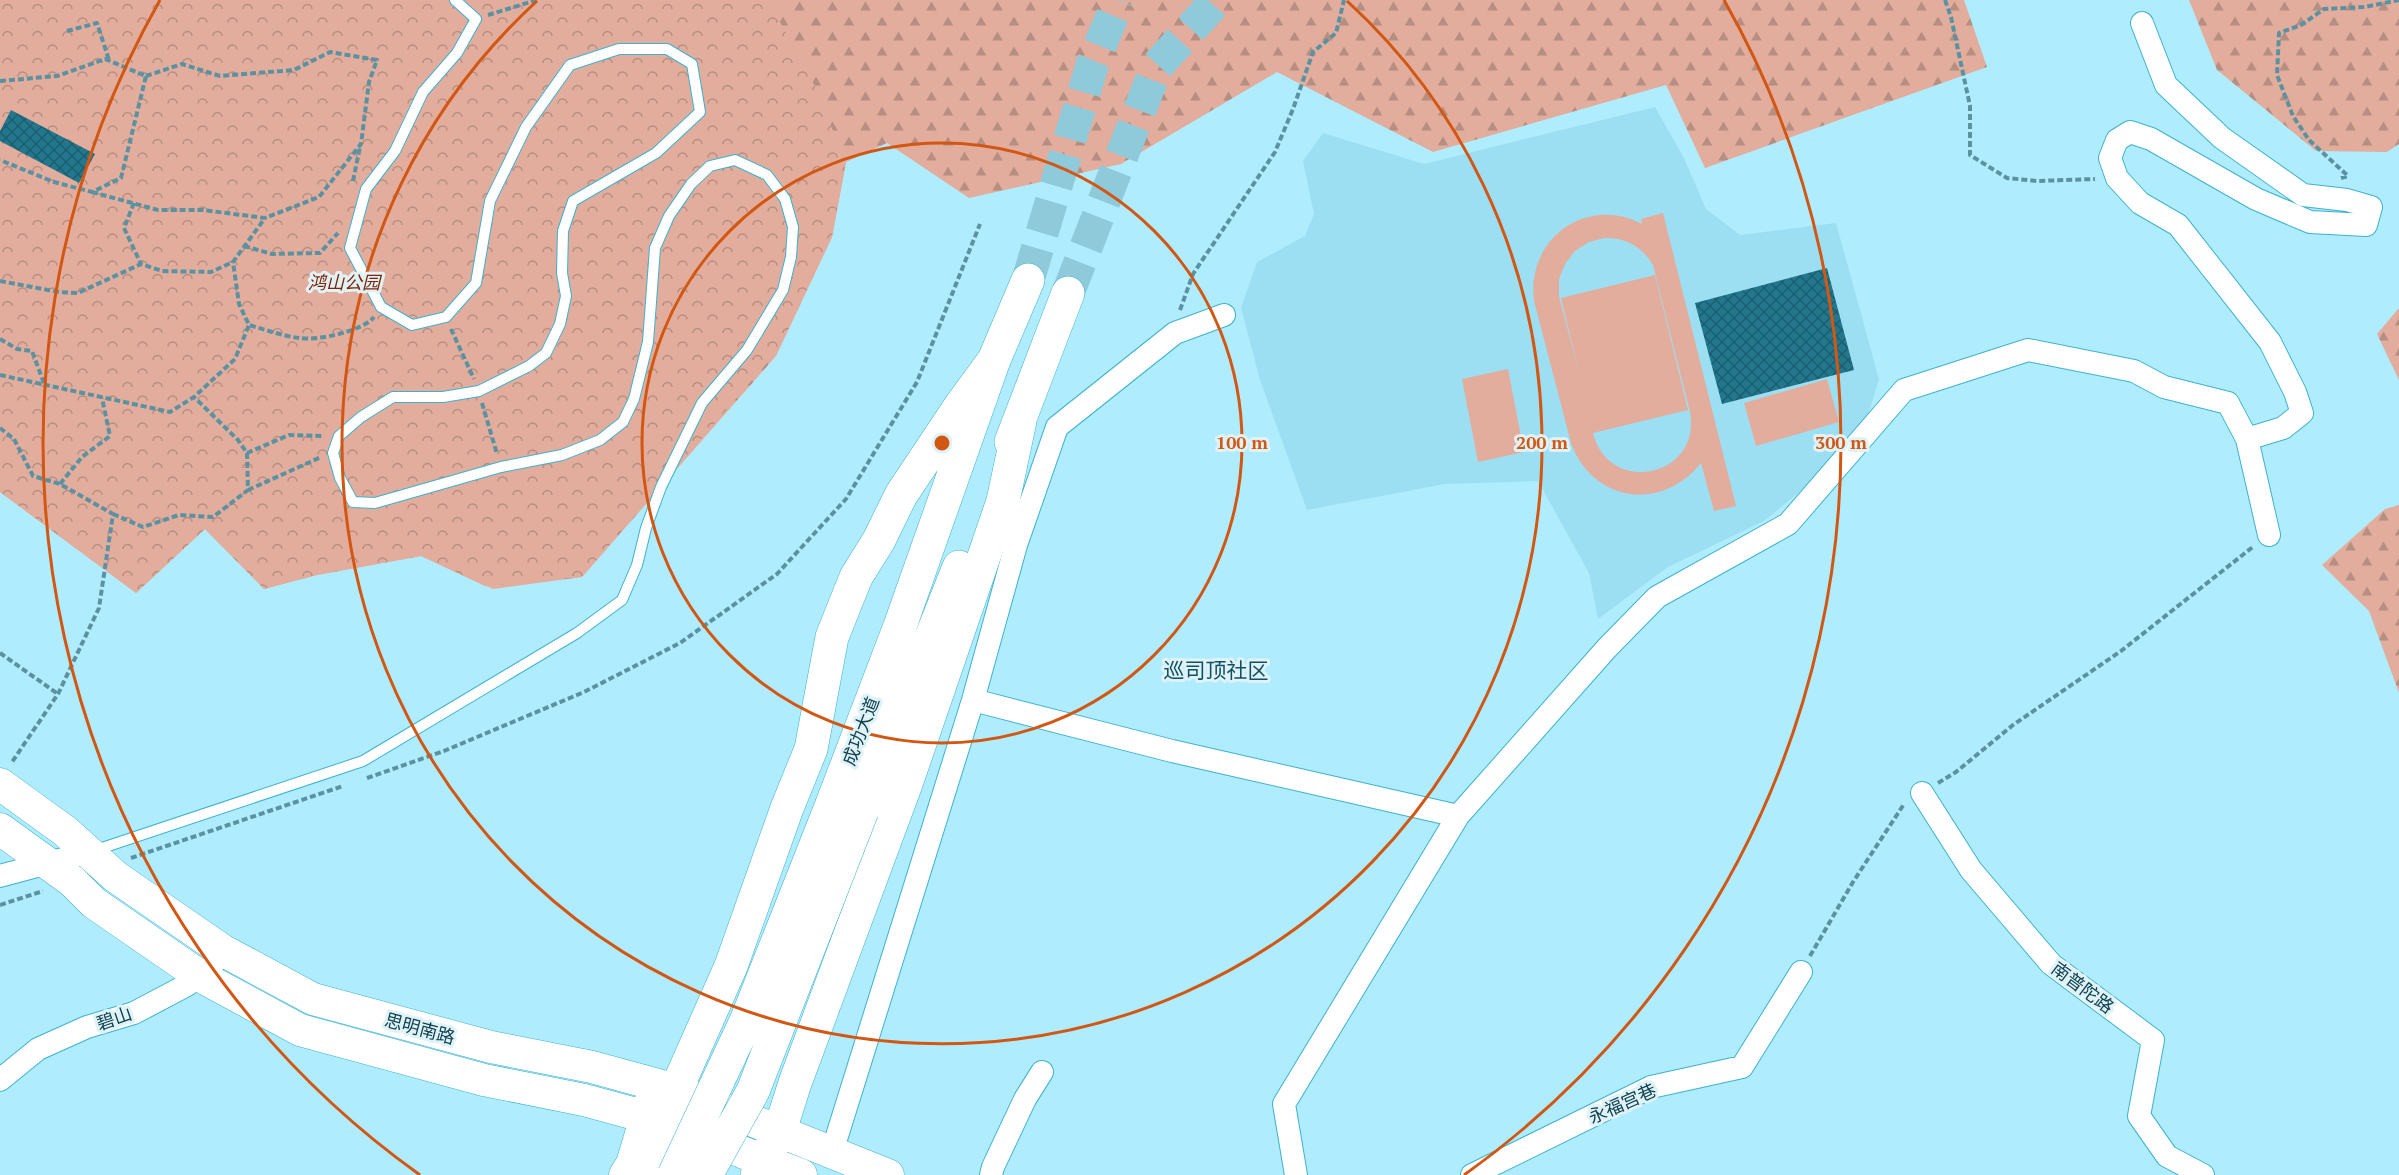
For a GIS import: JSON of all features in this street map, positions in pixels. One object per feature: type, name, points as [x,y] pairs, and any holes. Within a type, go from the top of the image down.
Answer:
[{"type":"highway","name":"成功大道","points":[[706,1175],[753,1091],[847,807],[900,626],[994,360],[1028,280]]},
{"type":"highway","name":"成功大道","points":[[674,1175],[958,569],[1020,421],[1068,293]]},
{"type":"highway","points":[[644,1175],[656,1119],[666,1087],[731,966],[811,749],[832,637],[856,577],[879,540],[907,486],[994,360]]},
{"type":"highway","points":[[775,1170],[787,1133],[795,1083],[907,781],[1004,501],[1020,421]]},
{"type":"main road","name":"思明南路","points":[[3,777],[116,877],[222,950],[313,999],[491,1047],[592,1067],[666,1087],[787,1133],[888,1175]]},
{"type":"main road","name":"思明南路","points":[[0,829],[72,881],[94,903],[200,976],[300,1030],[484,1080],[584,1100],[656,1119],[775,1170]]},
{"type":"main road","points":[[625,1175],[656,1119]]},
{"type":"street","points":[[2142,23],[2166,85],[2222,138],[2303,195],[2347,200],[2371,207],[2366,225],[2310,222],[2256,199],[2160,144],[2130,132],[2117,140],[2110,158],[2117,178],[2140,202],[2178,225],[2270,342],[2295,392],[2302,413],[2283,428],[2247,439]]},
{"type":"street","points":[[832,1152],[973,700],[1016,545],[1057,427],[1175,333],[1224,315]]},
{"type":"street","points":[[1296,1175],[1284,1104],[1458,816],[1607,648],[1657,597],[1788,524],[1904,390],[2028,350],[2134,371],[2163,387],[2228,403],[2247,439],[2269,535]]},
{"type":"street","points":[[973,700],[1172,751],[1458,816]]},
{"type":"street","name":"南普陀路","points":[[1922,792],[1971,870],[2051,964],[2153,1040],[2139,1116],[2168,1156],[2203,1175]]},
{"type":"street","points":[[0,876],[90,852]]},
{"type":"street","name":"碧山","points":[[0,1080],[38,1049],[87,1027],[134,1013],[200,976],[210,969],[222,950]]},
{"type":"street","name":"永福宫巷","points":[[1472,1175],[1651,1087],[1742,1067],[1801,972]]},
{"type":"street","points":[[992,1175],[993,1167],[1020,1109],[1042,1072]]},
{"type":"lane","points":[[90,852],[363,761],[577,633],[622,600],[637,565],[646,528],[661,487],[702,403],[747,350],[783,290],[791,257],[793,227],[785,199],[767,175],[735,160],[710,166],[691,184],[669,216],[656,248],[648,342],[634,399],[623,422],[600,440],[562,455],[511,465],[375,503],[353,502],[340,478],[333,453],[339,436],[360,417],[393,397],[442,397],[478,391],[529,366],[546,353],[560,324],[566,296],[562,273],[562,231],[573,201],[656,153],[700,112],[692,64],[667,49],[619,49],[570,65],[526,127],[490,201],[476,283],[446,317],[412,325],[381,307],[351,248],[366,189],[395,151],[423,92],[457,53],[476,19],[455,0]]},
{"type":"path","points":[[476,19],[537,0]]},
{"type":"path","points":[[1169,338],[1193,274],[1275,152],[1313,52],[1336,33],[1344,0]]},
{"type":"path","points":[[1944,0],[1951,17],[1970,106],[1970,155],[2007,178],[2037,181],[2117,178]]},
{"type":"path","points":[[2337,179],[2348,176],[2309,140],[2293,116],[2277,75],[2279,33],[2301,24],[2324,9],[2365,8],[2399,0]]},
{"type":"path","points":[[67,31],[97,23],[110,60]]},
{"type":"path","points":[[0,81],[57,76],[105,59],[146,76],[182,64],[220,76],[294,70],[330,52],[377,60],[369,82],[361,144],[351,190]]},
{"type":"path","points":[[93,192],[121,178],[146,76]]},
{"type":"path","points":[[0,160],[54,182],[158,210],[204,210],[265,218],[319,197],[361,144]]},
{"type":"path","points":[[134,203],[124,228],[141,264],[162,272],[212,272],[233,262],[265,218]]},
{"type":"path","points":[[244,246],[272,254],[320,254],[345,224]]},
{"type":"path","points":[[0,375],[170,412],[194,397],[235,359],[249,325],[239,304],[233,262]]},
{"type":"path","points":[[0,281],[59,292],[78,293],[141,264]]},
{"type":"path","points":[[249,325],[301,339],[337,335],[369,324],[381,307]]},
{"type":"path","points":[[0,339],[17,349],[32,351],[45,386]]},
{"type":"path","points":[[194,397],[238,440],[247,453],[248,490]]},
{"type":"path","points":[[60,484],[82,457],[110,436],[102,398]]},
{"type":"path","points":[[0,428],[14,439],[33,476],[60,484],[113,514],[142,527],[179,516],[213,517],[248,490],[333,453]]},
{"type":"path","points":[[247,453],[289,435],[339,436]]},
{"type":"path","points":[[3,777],[58,694],[99,608],[113,514]]},
{"type":"path","points":[[1801,972],[1853,882],[1905,803],[1956,772],[2013,725],[2121,651],[2269,535]]},
{"type":"path","points":[[0,653],[58,694]]},
{"type":"shaded area","points":[[1655,107],[1683,156],[1706,209],[1740,235],[1836,223],[1879,379],[1860,442],[1764,521],[1668,567],[1598,619],[1589,573],[1538,481],[1445,484],[1307,510],[1260,380],[1241,308],[1257,262],[1305,236],[1314,214],[1303,161],[1323,133],[1424,164]]},
{"type":"green space","name":"鸿山公园","points":[[0,0],[1964,0],[1987,67],[1705,168],[1666,85],[1433,152],[1277,72],[1121,164],[969,198],[887,143],[846,162],[832,237],[776,356],[582,577],[493,589],[421,556],[317,575],[264,589],[205,529],[136,593],[0,492]]},
{"type":"green space","name":"鸿山公园","points":[[0,0],[768,0],[813,82],[846,162],[832,237],[779,349],[582,577],[485,586],[421,556],[317,575],[264,589],[205,529],[136,593],[0,492]]},
{"type":"green space","points":[[2189,0],[2399,0],[2399,144],[2387,152],[2316,151],[2217,70]]},
{"type":"green space","points":[[1663,213],[1736,506],[1714,511],[1701,463],[1685,479],[1667,489],[1649,494],[1630,494],[1612,489],[1595,478],[1581,463],[1571,443],[1534,301],[1534,279],[1540,259],[1550,242],[1564,228],[1581,219],[1600,215],[1621,216],[1642,224],[1641,219]],"holes":[[[1612,238],[1633,244],[1653,265],[1690,412],[1690,434],[1682,452],[1669,464],[1652,471],[1634,472],[1617,466],[1602,453],[1593,433],[1688,410],[1655,275],[1561,298],[1579,373],[1559,296],[1559,279],[1565,264],[1575,251],[1589,242]]]},
{"type":"green space","points":[[2399,308],[2399,380],[2377,334]]},
{"type":"green space","points":[[1508,369],[1524,452],[1478,462],[1462,379]]},
{"type":"green space","points":[[1827,379],[1839,422],[1756,446],[1744,403]]},
{"type":"green space","points":[[2399,505],[2399,693],[2369,611],[2322,565],[2385,509]]},
{"type":"building","points":[[11,110],[95,154],[79,183],[0,141],[0,131]]},
{"type":"building","points":[[1827,268],[1854,370],[1722,404],[1695,303]]},
{"type":"tunnel","points":[[1028,280],[1093,62],[1119,0]]},
{"type":"tunnel","points":[[1068,293],[1157,66],[1217,0]]},
{"type":"district","name":"巡司顶社区","points":[[1216,670]]}]
